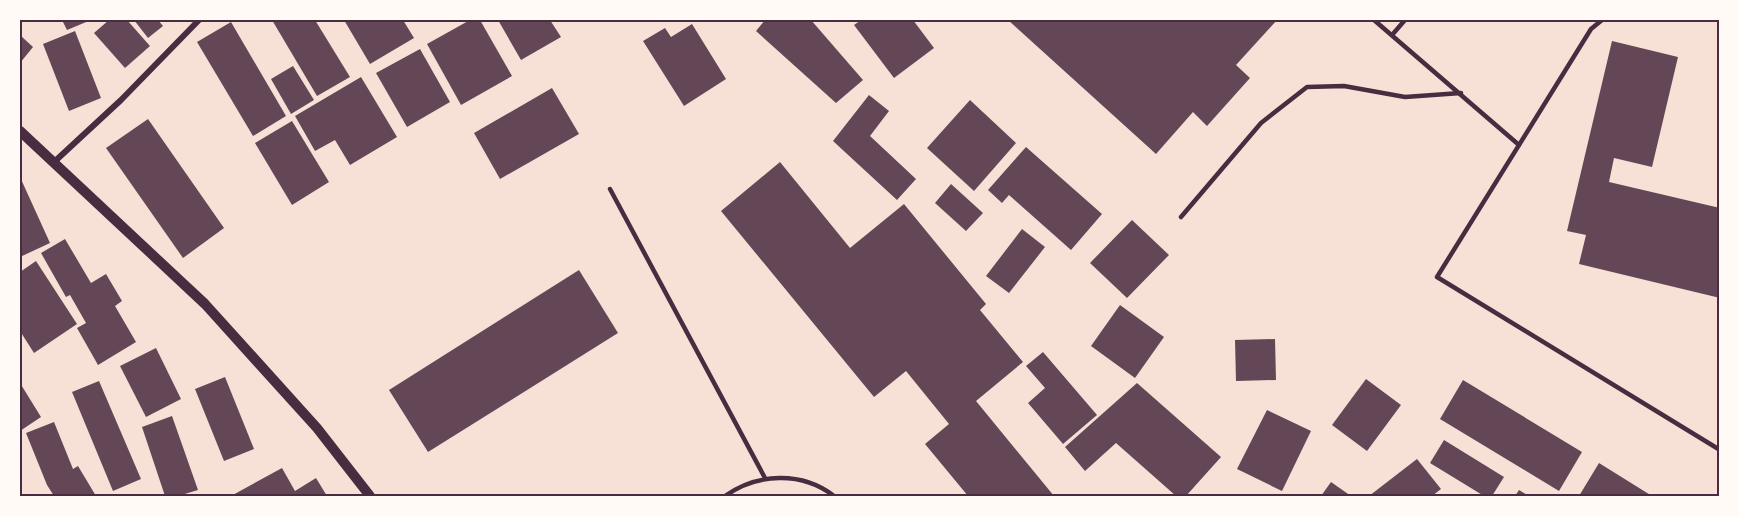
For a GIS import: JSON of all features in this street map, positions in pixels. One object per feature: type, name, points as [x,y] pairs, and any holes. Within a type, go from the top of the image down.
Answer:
[{"type":"street","points":[[53,163],[121,100],[199,20]]},
{"type":"street","points":[[20,131],[204,304],[317,428],[370,496]]},
{"type":"lane","points":[[1374,20],[1519,145]]},
{"type":"lane","points":[[1392,35],[1406,20]]},
{"type":"lane","points":[[1602,20],[1591,29],[1437,277],[1719,450]]},
{"type":"lane","points":[[1181,217],[1261,123],[1307,87],[1344,86],[1405,97],[1461,93]]},
{"type":"lane","points":[[610,189],[765,478]]},
{"type":"lane","points":[[725,496],[745,484],[765,478],[787,477],[808,482],[834,496]]},
{"type":"building","points":[[62,20],[91,20],[67,30]]},
{"type":"building","points":[[109,20],[127,20],[150,46],[125,68],[94,33]]},
{"type":"building","points":[[134,20],[158,20],[163,26],[148,38]]},
{"type":"building","points":[[272,20],[315,20],[350,77],[317,96]]},
{"type":"building","points":[[344,20],[403,20],[414,38],[370,64]]},
{"type":"building","points":[[470,20],[480,20],[512,76],[461,105],[427,44]]},
{"type":"building","points":[[498,20],[550,20],[561,37],[521,60]]},
{"type":"building","points":[[765,20],[811,20],[863,80],[836,103],[756,31]]},
{"type":"building","points":[[861,20],[913,20],[934,48],[894,78],[854,25]]},
{"type":"building","points":[[1008,20],[1277,20],[1236,65],[1250,78],[1207,126],[1193,112],[1156,154]]},
{"type":"building","points":[[231,22],[286,116],[253,136],[197,42]]},
{"type":"building","points":[[692,24],[726,79],[684,106],[643,41],[665,28],[671,37]]},
{"type":"building","points":[[75,31],[101,98],[69,111],[43,44]]},
{"type":"building","points":[[20,35],[33,47],[20,63]]},
{"type":"building","points":[[1612,41],[1678,57],[1652,167],[1614,158],[1609,182],[1720,208],[1720,298],[1579,264],[1586,235],[1567,231]]},
{"type":"building","points":[[420,49],[450,102],[407,127],[376,73]]},
{"type":"building","points":[[293,66],[314,100],[291,114],[271,79]]},
{"type":"building","points":[[361,77],[397,137],[350,165],[335,140],[315,151],[295,116]]},
{"type":"building","points":[[552,88],[579,134],[500,179],[474,133]]},
{"type":"building","points":[[869,95],[889,111],[870,136],[916,179],[897,200],[833,141]]},
{"type":"building","points":[[970,100],[1016,143],[974,191],[927,148]]},
{"type":"building","points":[[148,119],[224,228],[183,258],[106,148]]},
{"type":"building","points":[[292,121],[329,182],[292,205],[255,143]]},
{"type":"building","points":[[1026,147],[1102,214],[1071,250],[1009,195],[1002,203],[988,190]]},
{"type":"building","points":[[780,162],[850,248],[904,204],[986,304],[980,310],[1023,362],[976,401],[1054,496],[968,496],[925,444],[949,424],[906,371],[874,397],[721,211]]},
{"type":"building","points":[[20,177],[50,243],[20,257]]},
{"type":"building","points":[[951,184],[983,213],[966,231],[935,203]]},
{"type":"building","points":[[1132,220],[1169,255],[1127,298],[1090,263]]},
{"type":"building","points":[[1022,229],[1045,247],[1009,293],[986,276]]},
{"type":"building","points":[[65,239],[91,283],[106,274],[122,301],[115,306],[136,342],[98,365],[77,328],[86,323],[70,295],[66,297],[41,253]]},
{"type":"building","points":[[36,261],[77,324],[34,353],[20,331],[20,272]]},
{"type":"building","points":[[579,270],[618,333],[428,452],[389,390]]},
{"type":"building","points":[[1120,305],[1164,337],[1135,378],[1091,346]]},
{"type":"building","points":[[1275,339],[1276,380],[1236,381],[1235,340]]},
{"type":"building","points":[[156,348],[181,399],[146,417],[120,366]]},
{"type":"building","points":[[1043,352],[1097,415],[1063,444],[1028,403],[1045,388],[1026,366]]},
{"type":"building","points":[[225,377],[254,449],[224,461],[195,389]]},
{"type":"building","points":[[1366,379],[1401,405],[1367,451],[1332,425]]},
{"type":"building","points":[[1463,380],[1582,452],[1559,491],[1440,419]]},
{"type":"building","points":[[99,381],[141,479],[113,491],[72,392]]},
{"type":"building","points":[[20,383],[41,417],[20,431]]},
{"type":"building","points":[[1137,383],[1221,457],[1186,496],[1176,496],[1116,443],[1085,471],[1065,447]]},
{"type":"building","points":[[1267,410],[1311,431],[1282,491],[1237,469]]},
{"type":"building","points":[[172,416],[198,490],[178,496],[165,496],[142,427]]},
{"type":"building","points":[[54,422],[73,469],[78,466],[96,496],[54,496],[47,485],[26,433]]},
{"type":"building","points":[[1444,440],[1504,477],[1492,496],[1484,496],[1430,463]]},
{"type":"building","points":[[1417,459],[1441,489],[1432,496],[1369,496]]},
{"type":"building","points":[[1599,463],[1652,496],[1579,496]]},
{"type":"building","points":[[282,468],[295,491],[316,478],[327,496],[231,496]]},
{"type":"building","points":[[1331,482],[1351,496],[1321,496]]},
{"type":"building","points":[[1519,490],[1529,496],[1515,496]]}]
